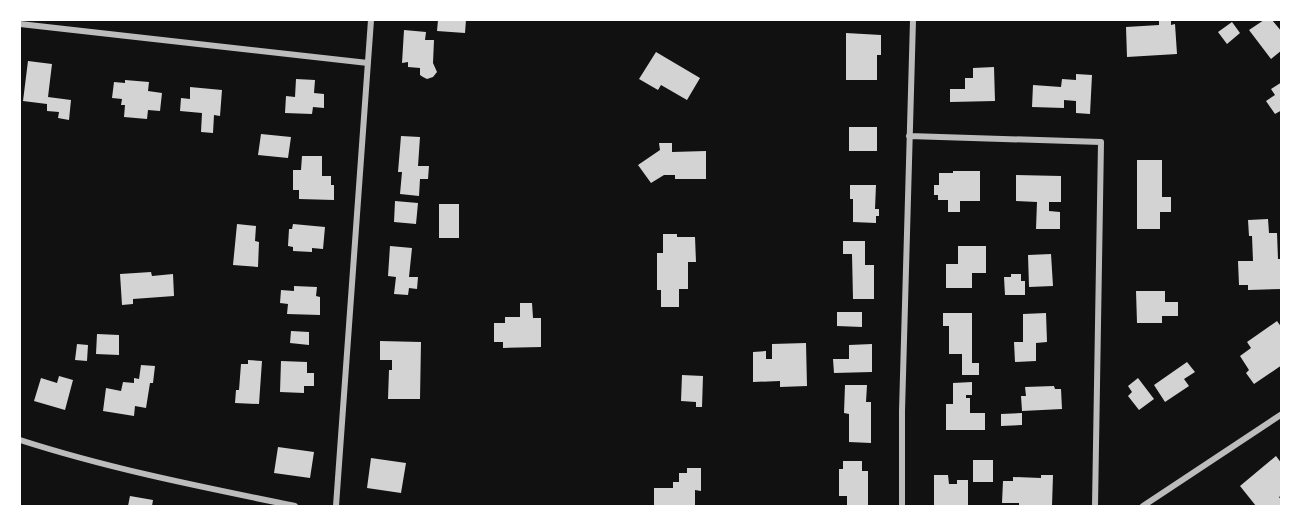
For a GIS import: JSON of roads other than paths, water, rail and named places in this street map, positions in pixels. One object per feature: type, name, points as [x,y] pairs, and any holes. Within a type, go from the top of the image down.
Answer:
[{"type":"street","points":[[336,507],[371,20]]},
{"type":"street","points":[[902,507],[902,411],[913,20]]},
{"type":"street","points":[[20,24],[368,63]]},
{"type":"street","points":[[909,136],[1101,142],[1095,507]]},
{"type":"street","points":[[1143,507],[1281,414]]},
{"type":"street","points":[[20,440],[142,475],[295,507]]}]
